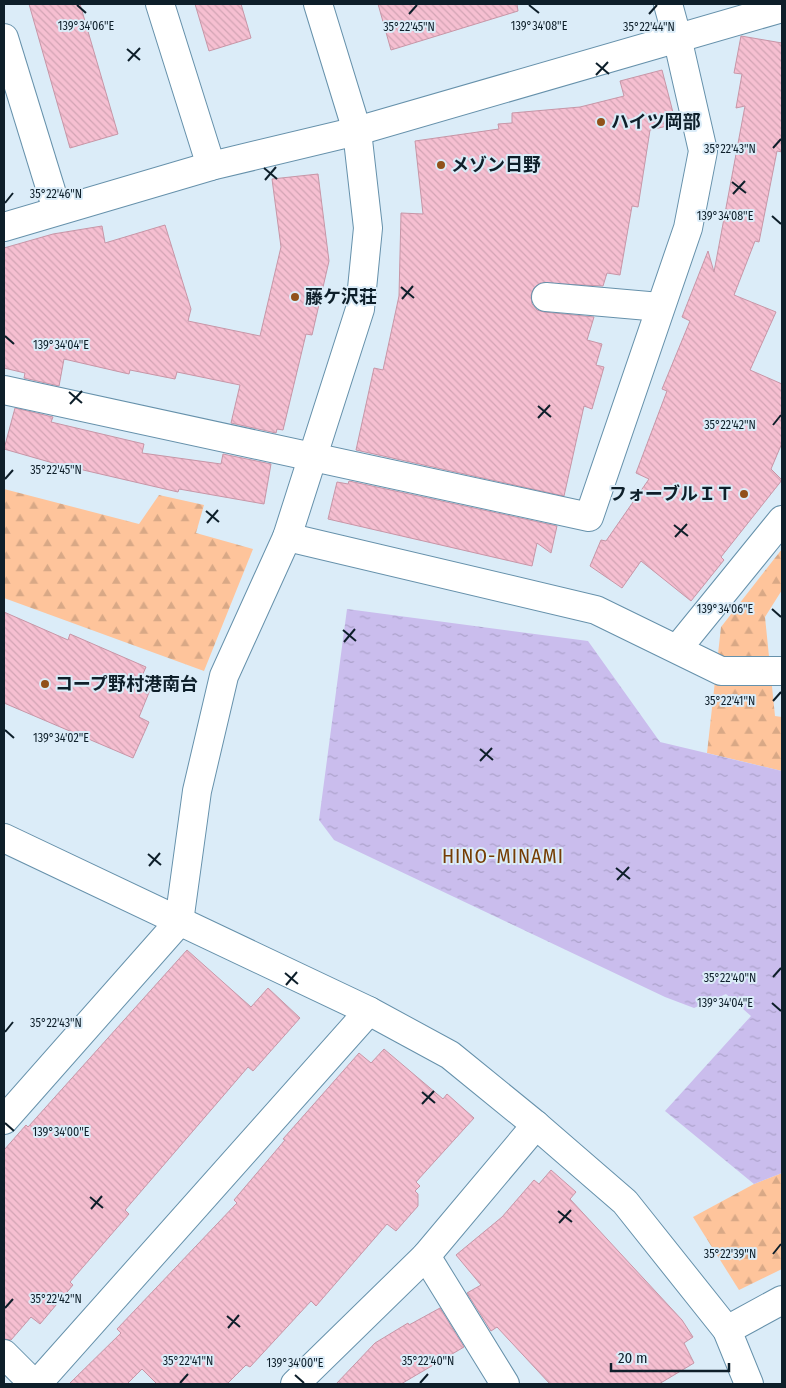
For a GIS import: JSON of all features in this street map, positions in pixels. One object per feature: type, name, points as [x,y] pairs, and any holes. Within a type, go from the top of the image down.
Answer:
[{"type":"street","points":[[160,4],[212,166]]},
{"type":"street","points":[[4,1120],[178,922],[197,791],[224,676],[287,537],[360,309],[368,228],[357,131],[318,4]]},
{"type":"street","points":[[4,390],[588,517],[688,228],[703,151],[668,4]]},
{"type":"street","points":[[4,227],[212,166],[357,131],[782,8]]},
{"type":"street","points":[[4,38],[57,210]]},
{"type":"street","points":[[546,298],[660,307]]},
{"type":"street","points":[[678,648],[782,520]]},
{"type":"street","points":[[287,537],[596,610],[678,648],[721,671],[782,671]]},
{"type":"street","points":[[4,838],[369,1011],[450,1055],[536,1124],[625,1202],[727,1330],[750,1384]]},
{"type":"street","points":[[4,1354],[35,1384],[369,1011]]},
{"type":"street","points":[[295,1384],[426,1256],[536,1124]]},
{"type":"street","points":[[426,1256],[505,1384]]},
{"type":"street","points":[[727,1330],[782,1300]]},
{"type":"green space","points":[[4,489],[139,524],[159,495],[204,505],[196,533],[253,549],[204,671],[4,598]]},
{"type":"green space","points":[[782,549],[782,590],[765,617],[775,716],[782,717],[782,771],[707,753],[721,627]]},
{"type":"green space","points":[[782,1173],[782,1269],[739,1290],[693,1217],[754,1184]]},
{"type":"water","points":[[347,609],[588,641],[660,742],[782,771],[782,1173],[754,1184],[665,1111],[751,1016],[726,994],[694,1008],[665,997],[334,840],[319,820]]},
{"type":"building","points":[[29,4],[80,4],[118,134],[70,148]]},
{"type":"building","points":[[195,4],[241,4],[251,38],[209,51]]},
{"type":"building","points":[[378,4],[517,4],[518,11],[391,50]]},
{"type":"building","points":[[741,36],[782,43],[782,152],[777,151],[759,242],[755,241],[734,295],[776,312],[750,370],[782,384],[782,443],[771,469],[782,480],[721,557],[724,560],[691,601],[641,561],[622,588],[590,566],[601,540],[606,541],[649,479],[636,473],[667,391],[662,389],[690,321],[682,317],[708,251],[714,272],[745,106],[736,108],[742,74],[734,73]]},
{"type":"building","points":[[662,70],[676,124],[650,130],[638,207],[632,206],[620,275],[607,273],[603,286],[540,283],[534,288],[531,295],[532,304],[537,310],[594,317],[587,340],[602,344],[596,365],[604,367],[592,409],[584,406],[564,496],[356,450],[374,368],[383,370],[399,296],[401,213],[423,214],[415,141],[499,129],[498,124],[512,123],[512,113],[580,107],[624,96],[620,81]]},
{"type":"building","points":[[318,174],[329,261],[312,335],[306,334],[283,430],[277,429],[276,433],[231,423],[240,385],[177,372],[175,379],[130,370],[129,374],[64,359],[59,386],[24,378],[25,373],[4,368],[4,248],[53,234],[102,226],[105,243],[165,225],[191,309],[188,321],[260,336],[281,247],[272,179]]},
{"type":"building","points":[[15,408],[53,417],[51,422],[144,444],[142,453],[221,464],[223,454],[271,464],[264,504],[179,489],[178,492],[53,463],[4,449]]},
{"type":"building","points":[[349,481],[557,526],[551,553],[537,543],[532,566],[328,519],[337,482],[348,484]]},
{"type":"building","name":"コープ野村港南台","points":[[4,612],[68,640],[70,634],[146,667],[138,685],[150,690],[139,717],[149,722],[133,758],[4,703]]},
{"type":"building","points":[[187,950],[251,1007],[268,988],[300,1018],[253,1071],[248,1067],[125,1210],[129,1214],[70,1282],[73,1285],[40,1324],[31,1317],[11,1340],[4,1339],[4,1150],[26,1125],[28,1127]]},
{"type":"building","points":[[384,1049],[443,1099],[447,1094],[474,1118],[416,1182],[420,1186],[415,1191],[418,1194],[418,1206],[396,1231],[387,1224],[316,1306],[311,1301],[250,1367],[246,1365],[227,1384],[157,1384],[142,1369],[127,1384],[69,1384],[121,1333],[117,1329],[237,1203],[234,1200],[285,1140],[283,1139],[359,1053],[371,1063]]},
{"type":"building","points":[[551,1170],[576,1192],[570,1199],[682,1320],[693,1337],[684,1343],[694,1363],[659,1384],[550,1384],[497,1327],[491,1331],[467,1293],[481,1285],[456,1255],[502,1217],[534,1180],[539,1184]]},
{"type":"building","points":[[440,1308],[464,1347],[401,1384],[336,1384],[375,1343],[408,1323],[409,1325]]},
{"type":"place","name":"ハイツ岡部","points":[[601,122]]},
{"type":"place","name":"メゾン日野","points":[[441,165]]},
{"type":"place","name":"藤ケ沢荘","points":[[295,297]]},
{"type":"place","name":"フォーブルＩＴ","points":[[744,494]]},
{"type":"place","name":"コープ野村港南台","points":[[45,684]]},
{"type":"district","name":"HINO-MINAMI","points":[[503,856]]}]
